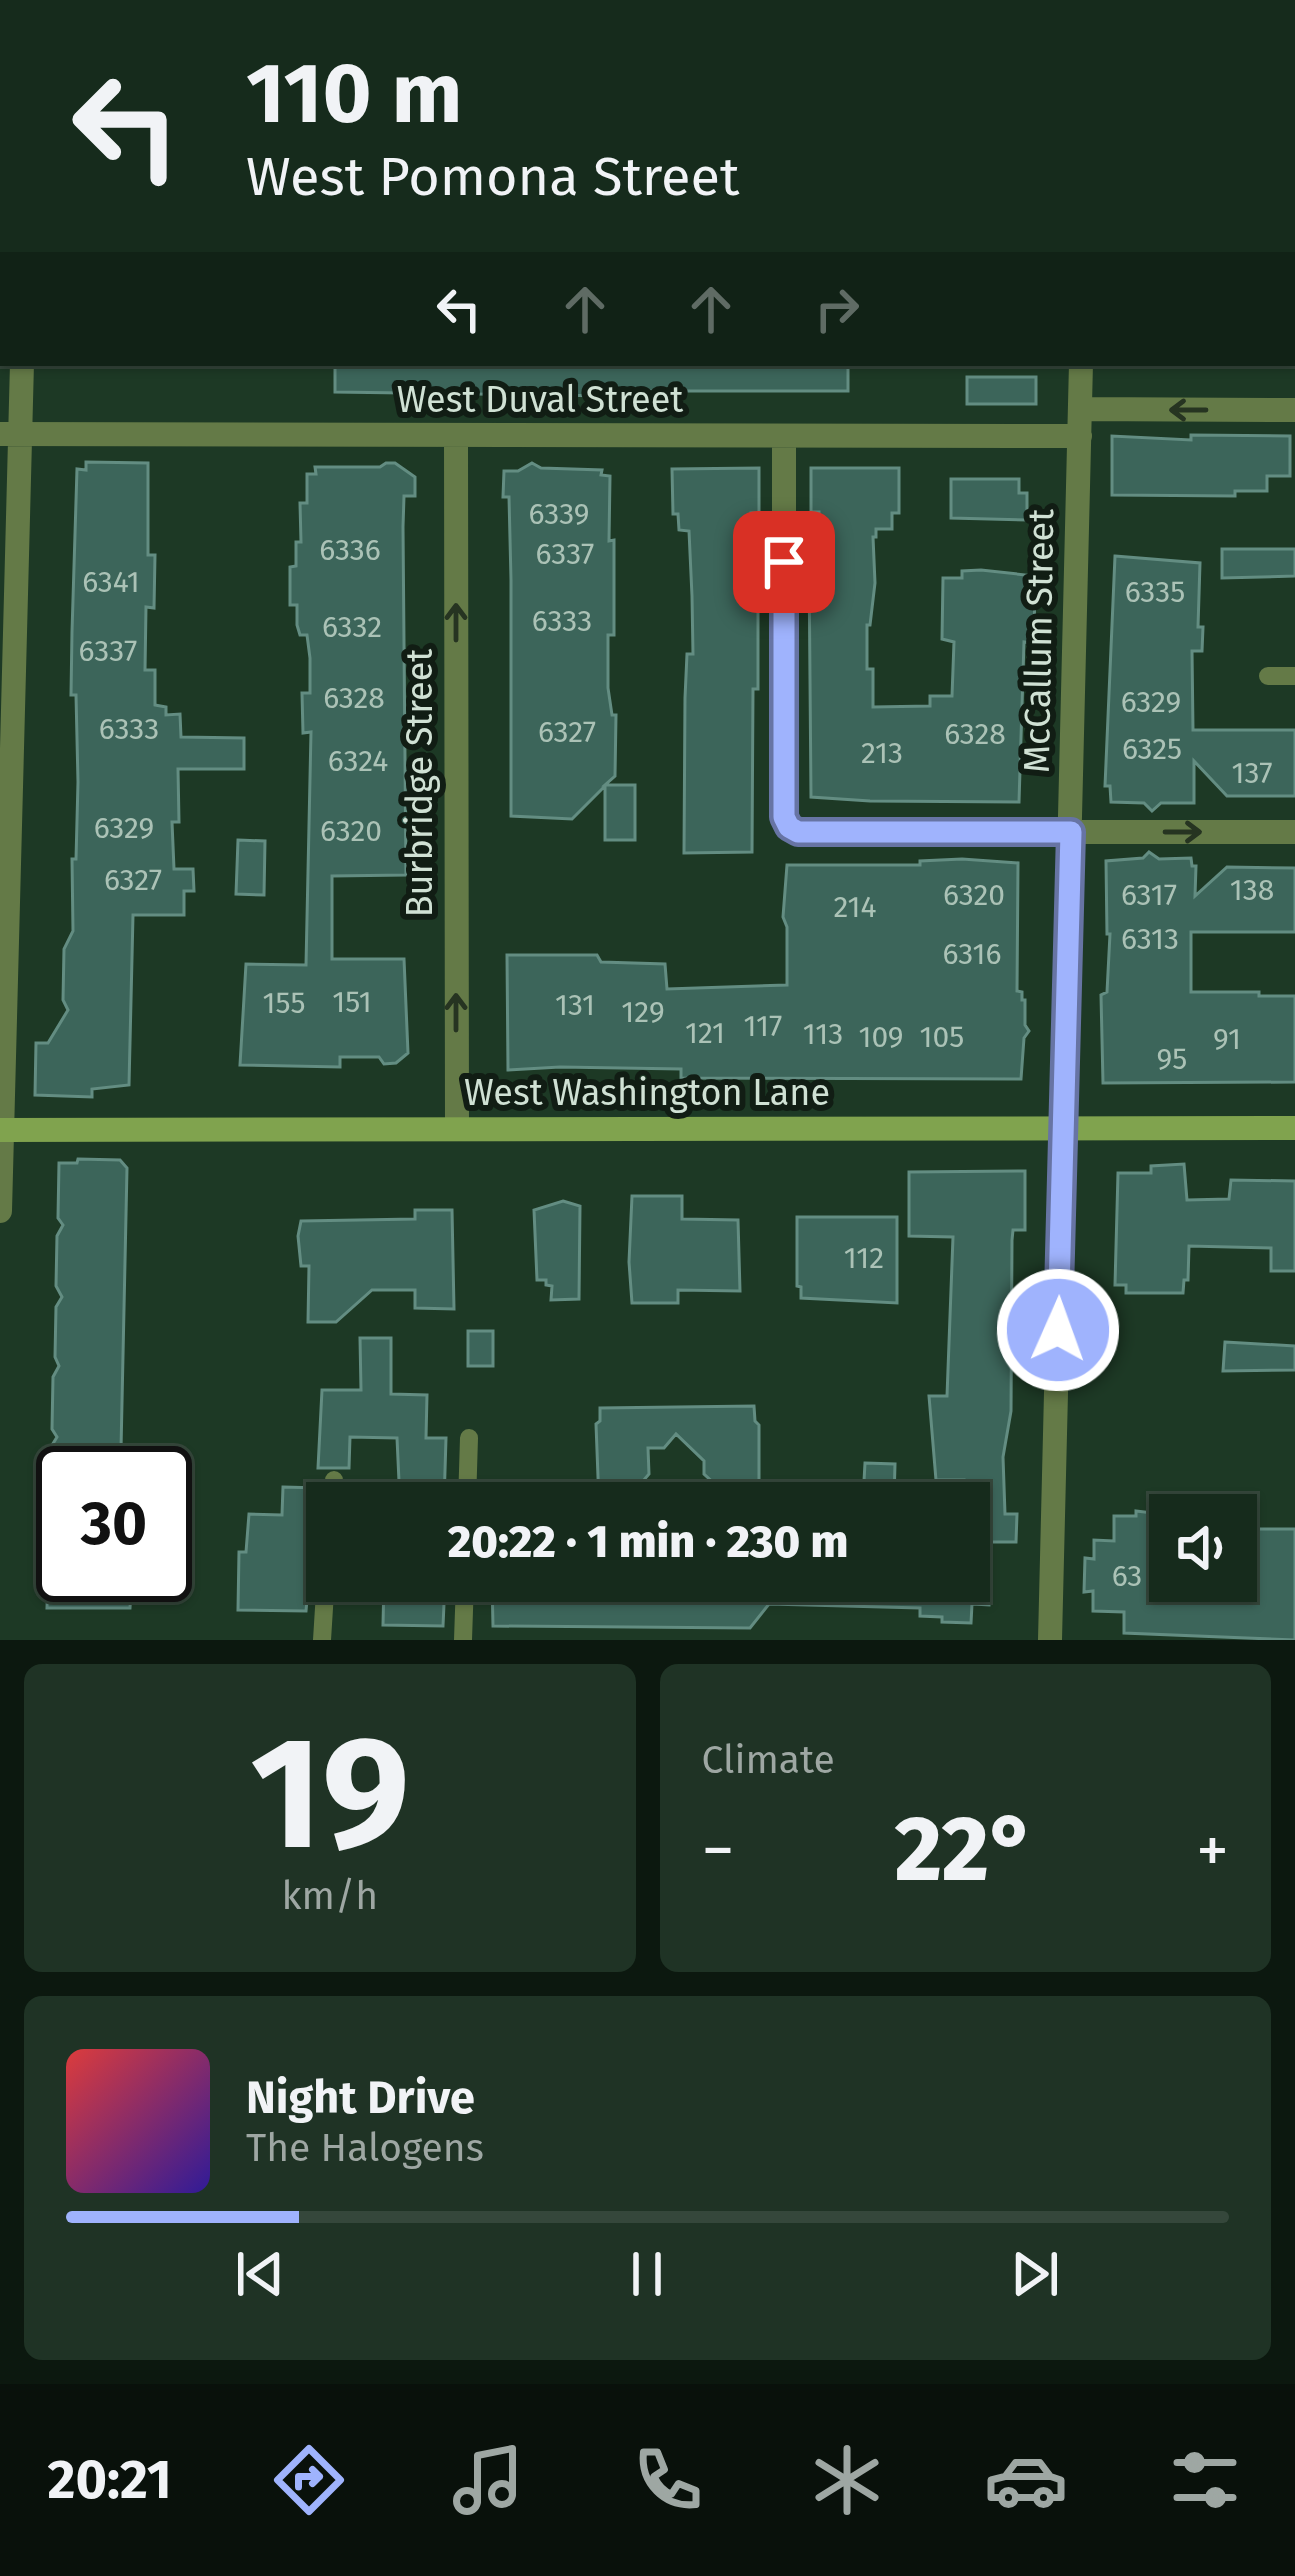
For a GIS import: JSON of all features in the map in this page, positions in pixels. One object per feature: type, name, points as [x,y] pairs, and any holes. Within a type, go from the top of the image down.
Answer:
[{"type":"main road","name":"West Washington Lane","points":[[1,1130],[1295,1128]]},
{"type":"street","points":[[0,1211],[10,434],[21,366]]},
{"type":"street","name":"McCallum Street","points":[[1050,1640],[1081,366]]},
{"type":"street","points":[[1080,409],[1295,410]]},
{"type":"street","name":"West Duval Street","points":[[10,434],[1080,436]]},
{"type":"street","name":"Burbridge Street","points":[[456,436],[457,1129]]},
{"type":"street","points":[[784,436],[784,817],[789,827],[798,832],[1295,832]]},
{"type":"lane","points":[[1268,676],[1295,676]]},
{"type":"lane","points":[[468,1482],[469,1438]]},
{"type":"lane","points":[[322,1640],[324,1602]]},
{"type":"lane","points":[[463,1640],[464,1602]]},
{"type":"building","points":[[335,366],[848,366],[848,391],[631,391],[612,392],[612,396],[335,392]]},
{"type":"building","points":[[967,377],[1036,377],[1036,404],[967,404]]},
{"type":"building","points":[[1191,435],[1290,436],[1290,476],[1267,476],[1267,491],[1235,491],[1235,496],[1112,495],[1112,436],[1191,440]]},
{"type":"building","points":[[86,462],[148,463],[148,555],[155,555],[154,608],[146,607],[145,670],[155,670],[155,705],[166,707],[166,715],[180,714],[181,737],[244,738],[244,769],[178,769],[179,822],[172,822],[174,869],[193,869],[194,891],[184,891],[184,915],[133,915],[129,1085],[92,1089],[92,1097],[35,1095],[36,1043],[48,1043],[68,1010],[63,1000],[64,949],[73,931],[78,782],[76,695],[71,695],[77,469],[86,470]]},
{"type":"building","points":[[395,463],[415,477],[415,496],[404,496],[403,527],[406,875],[332,876],[332,959],[404,959],[408,1053],[396,1063],[384,1064],[379,1057],[340,1057],[340,1067],[240,1065],[246,964],[306,965],[311,732],[303,733],[302,693],[310,693],[310,658],[307,635],[300,635],[297,625],[297,605],[290,605],[290,567],[296,566],[296,542],[301,542],[300,503],[307,503],[307,474],[316,474],[315,467],[380,467]]},
{"type":"building","points":[[532,463],[541,468],[602,470],[601,475],[610,476],[614,635],[608,635],[608,688],[612,715],[616,715],[615,776],[605,785],[635,785],[635,840],[605,840],[605,786],[572,819],[511,816],[511,580],[504,471],[518,471]]},
{"type":"building","points":[[759,468],[759,513],[751,513],[752,559],[758,559],[752,852],[684,853],[685,698],[687,654],[693,654],[692,596],[689,531],[679,530],[678,514],[673,514],[672,469]]},
{"type":"building","points":[[811,468],[899,468],[899,513],[892,513],[892,529],[876,529],[873,537],[875,583],[867,625],[867,669],[873,669],[873,707],[930,706],[930,696],[952,696],[954,642],[942,639],[943,578],[962,578],[962,571],[981,570],[1035,576],[1034,643],[1024,642],[1019,802],[811,797],[809,560],[819,560],[819,512],[811,512]]},
{"type":"building","points":[[951,479],[1019,479],[1019,493],[1027,493],[1027,520],[951,518]]},
{"type":"building","points":[[1222,549],[1295,549],[1295,576],[1222,578]]},
{"type":"building","points":[[1115,556],[1200,563],[1202,651],[1192,651],[1193,730],[1295,730],[1295,796],[1227,796],[1194,761],[1194,803],[1161,803],[1152,811],[1144,803],[1111,802],[1110,786],[1105,786]]},
{"type":"building","points":[[238,840],[265,841],[264,895],[236,894]]},
{"type":"building","points":[[1149,852],[1159,859],[1191,858],[1196,866],[1195,896],[1227,867],[1295,868],[1295,932],[1191,932],[1191,992],[1295,996],[1295,1082],[1103,1083],[1101,995],[1107,992],[1110,934],[1106,861],[1143,858]]},
{"type":"building","points":[[920,861],[1018,863],[1017,991],[1025,1000],[1029,1031],[1024,1038],[1021,1079],[681,1078],[681,1069],[508,1070],[507,955],[597,955],[601,962],[665,964],[667,989],[787,985],[783,917],[787,865],[920,865]]},
{"type":"building","points":[[78,1159],[120,1160],[127,1168],[121,1446],[52,1446],[57,1437],[52,1429],[53,1377],[59,1366],[56,1307],[62,1297],[56,1286],[57,1236],[63,1225],[58,1218],[59,1163],[77,1163]]},
{"type":"building","points":[[1184,1164],[1187,1200],[1229,1199],[1231,1180],[1295,1181],[1295,1271],[1271,1271],[1271,1248],[1189,1246],[1183,1293],[1126,1293],[1126,1285],[1115,1285],[1118,1173],[1151,1173],[1151,1166]]},
{"type":"building","points":[[1025,1171],[1025,1230],[1013,1230],[1012,1240],[1011,1411],[1003,1457],[1005,1514],[1017,1514],[1016,1542],[990,1542],[990,1482],[936,1480],[929,1396],[947,1396],[953,1237],[909,1236],[909,1172]]},
{"type":"building","points":[[632,1196],[682,1196],[682,1219],[738,1220],[740,1291],[678,1290],[678,1303],[632,1303]]},
{"type":"building","points":[[563,1201],[580,1206],[579,1299],[551,1300],[552,1286],[537,1280],[534,1210]]},
{"type":"building","points":[[415,1210],[452,1210],[454,1309],[415,1308],[415,1290],[372,1290],[336,1322],[308,1322],[309,1266],[301,1266],[301,1221],[415,1219]]},
{"type":"building","points":[[797,1217],[897,1217],[897,1303],[801,1298]]},
{"type":"building","points":[[468,1331],[493,1331],[493,1366],[468,1366]]},
{"type":"building","points":[[360,1338],[391,1338],[391,1394],[427,1395],[426,1438],[446,1438],[445,1482],[399,1482],[397,1438],[350,1437],[349,1468],[318,1468],[322,1390],[361,1390]]},
{"type":"building","points":[[1225,1342],[1295,1346],[1295,1370],[1223,1371]]},
{"type":"building","points":[[754,1406],[759,1425],[759,1482],[713,1482],[704,1474],[704,1461],[676,1434],[664,1448],[648,1448],[649,1474],[642,1482],[598,1482],[596,1424],[600,1408]]},
{"type":"building","points":[[865,1463],[895,1464],[894,1482],[864,1482]]},
{"type":"building","points":[[283,1487],[306,1488],[306,1611],[238,1610],[239,1552],[246,1552],[249,1514],[282,1515]]},
{"type":"building","points":[[1136,1511],[1149,1513],[1149,1602],[1257,1602],[1257,1529],[1295,1529],[1295,1640],[1124,1633],[1124,1612],[1093,1611],[1093,1591],[1084,1592],[1085,1558],[1094,1559],[1094,1540],[1114,1541],[1114,1516],[1136,1516]]},
{"type":"building","points":[[47,1602],[130,1602],[130,1608],[47,1608]]},
{"type":"building","points":[[384,1602],[444,1602],[443,1626],[383,1625]]},
{"type":"building","points":[[492,1602],[989,1602],[972,1604],[971,1623],[920,1616],[920,1608],[769,1604],[750,1628],[493,1626]]},
{"type":"route","points":[[784,562],[784,817],[789,827],[798,832],[1071,832],[1058,1330]]}]
